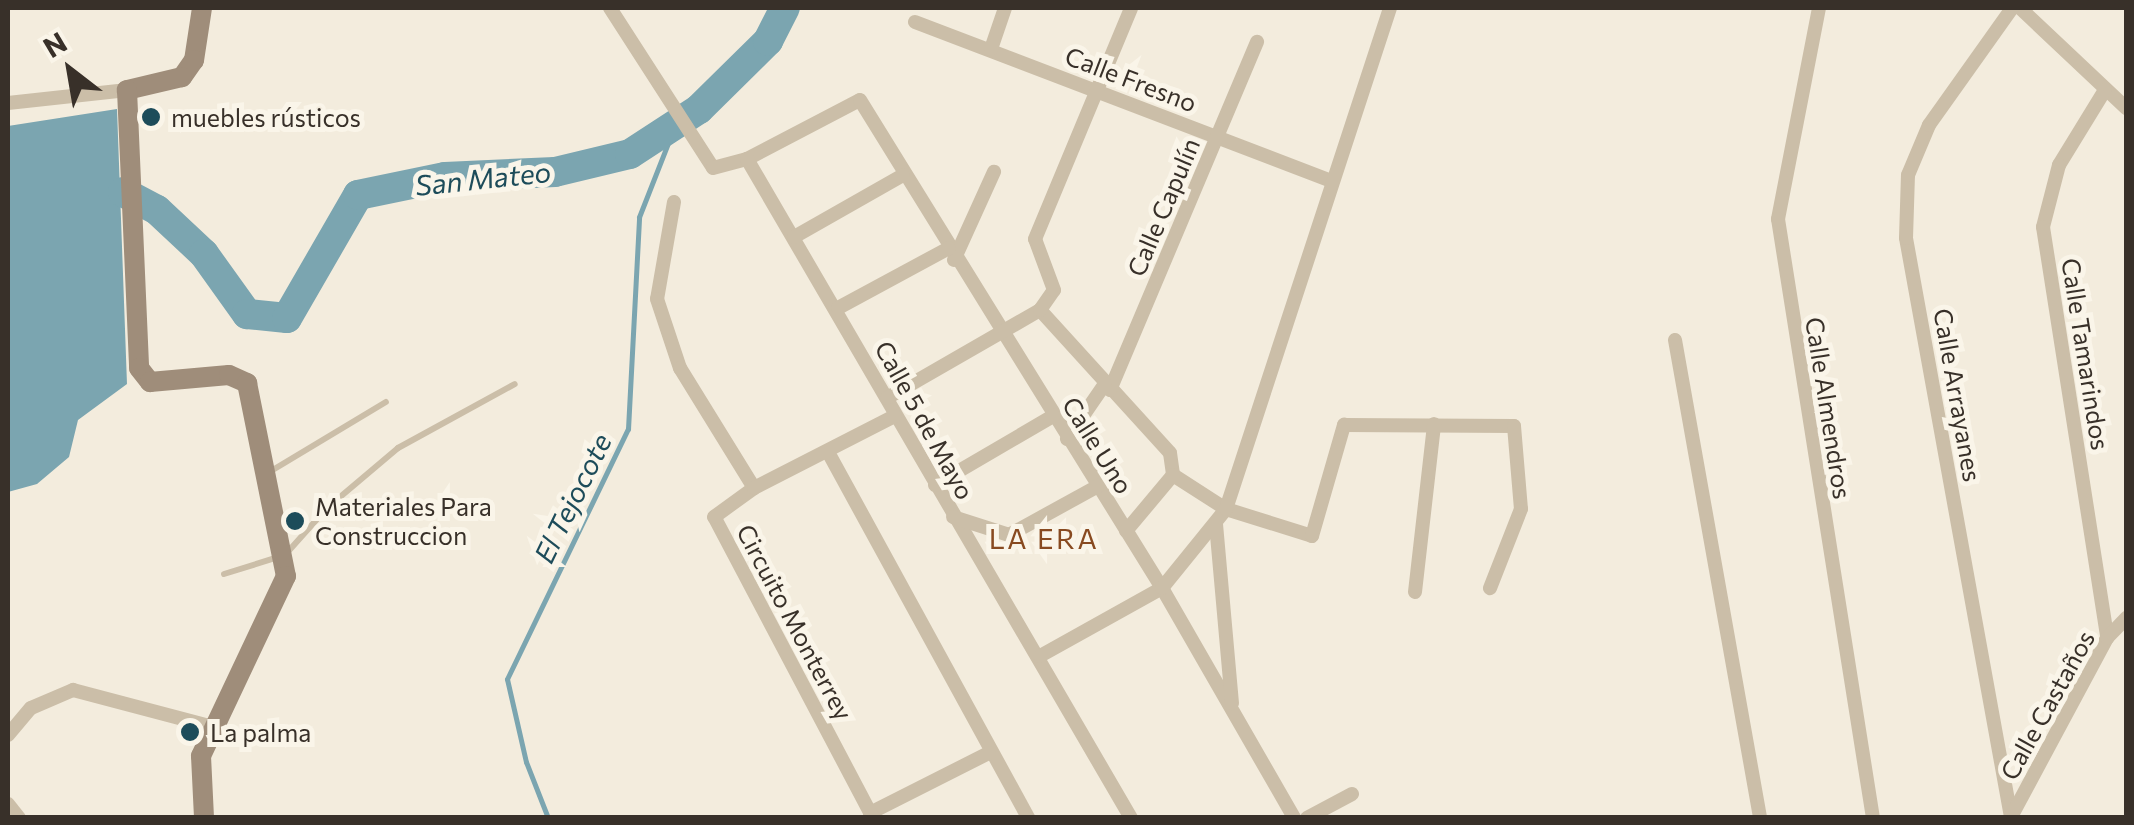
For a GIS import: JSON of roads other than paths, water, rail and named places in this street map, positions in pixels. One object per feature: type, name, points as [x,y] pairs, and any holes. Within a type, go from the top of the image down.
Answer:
[{"type":"main road","points":[[202,8],[194,60],[182,77],[127,90],[139,368],[150,382],[240,376],[285,555],[282,596],[213,727],[198,771],[204,818]]},
{"type":"street","points":[[610,8],[690,139],[713,168],[748,159]]},
{"type":"street","points":[[991,49],[1005,8]]},
{"type":"street","points":[[887,398],[1040,310],[1054,286],[1035,239],[1132,8]]},
{"type":"street","points":[[1040,656],[1162,588],[1226,509],[1390,8]]},
{"type":"street","name":"Calle Almendros","points":[[1819,8],[1778,219],[1873,818]]},
{"type":"street","name":"Calle Arrayanes","points":[[2011,817],[1906,238],[1908,175],[1929,125],[2012,8]]},
{"type":"street","points":[[2020,8],[2126,108]]},
{"type":"street","name":"Calle Fresno","points":[[915,22],[1330,182]]},
{"type":"street","name":"Calle Capulín","points":[[1067,438],[1108,387],[1257,42]]},
{"type":"street","points":[[8,103],[127,90]]},
{"type":"street","name":"Calle Tamarindos","points":[[2105,90],[2059,164],[2043,227],[2108,638]]},
{"type":"street","name":"Calle Uno","points":[[748,159],[860,100],[951,254],[1162,588],[1294,818]]},
{"type":"street","name":"Calle 5 de Mayo","points":[[748,159],[1131,818]]},
{"type":"street","points":[[838,308],[951,254],[994,172]]},
{"type":"street","points":[[794,236],[903,175]]},
{"type":"street","points":[[674,202],[657,299],[680,368],[754,488]]},
{"type":"street","points":[[1040,310],[1170,453],[1173,475],[1126,531]]},
{"type":"street","points":[[1675,340],[1760,818]]},
{"type":"street","name":"Circuito Monterrey","points":[[896,416],[754,488],[714,517],[872,815],[989,753]]},
{"type":"street","points":[[935,485],[1053,416]]},
{"type":"street","points":[[1173,475],[1226,509],[1312,536],[1344,424],[1514,426],[1520,509],[1490,588]]},
{"type":"street","points":[[1414,592],[1434,424]]},
{"type":"street","points":[[828,452],[989,753],[1028,818]]},
{"type":"street","points":[[953,517],[1009,535],[1098,486]]},
{"type":"street","points":[[1216,524],[1233,711]]},
{"type":"street","name":"Calle Castaños","points":[[2011,817],[2108,638],[2126,618]]},
{"type":"street","points":[[8,734],[32,708],[73,690],[213,727]]},
{"type":"street","points":[[1307,818],[1352,794]]},
{"type":"street","points":[[8,804],[19,818]]},
{"type":"lane","points":[[224,574],[285,555],[327,508],[398,448],[515,384]]},
{"type":"lane","points":[[266,474],[386,402]]},
{"type":"water","points":[[117,109],[127,384],[78,420],[69,457],[37,484],[8,492],[8,126]]},
{"type":"waterway","name":"San Mateo","points":[[123,192],[157,210],[204,254],[247,314],[287,318],[358,195],[445,177],[555,172],[630,154],[699,109],[768,41],[785,8]]},
{"type":"waterway","name":"El Tejocote","points":[[548,818],[526,762],[507,679],[628,429],[639,217],[675,125]]},
{"type":"place","name":"muebles rústicos","points":[[151,117]]},
{"type":"place","name":"Materiales Para Construccion","points":[[295,521]]},
{"type":"place","name":"La palma","points":[[190,732]]},
{"type":"district","name":"LA ERA","points":[[1044,538]]}]
